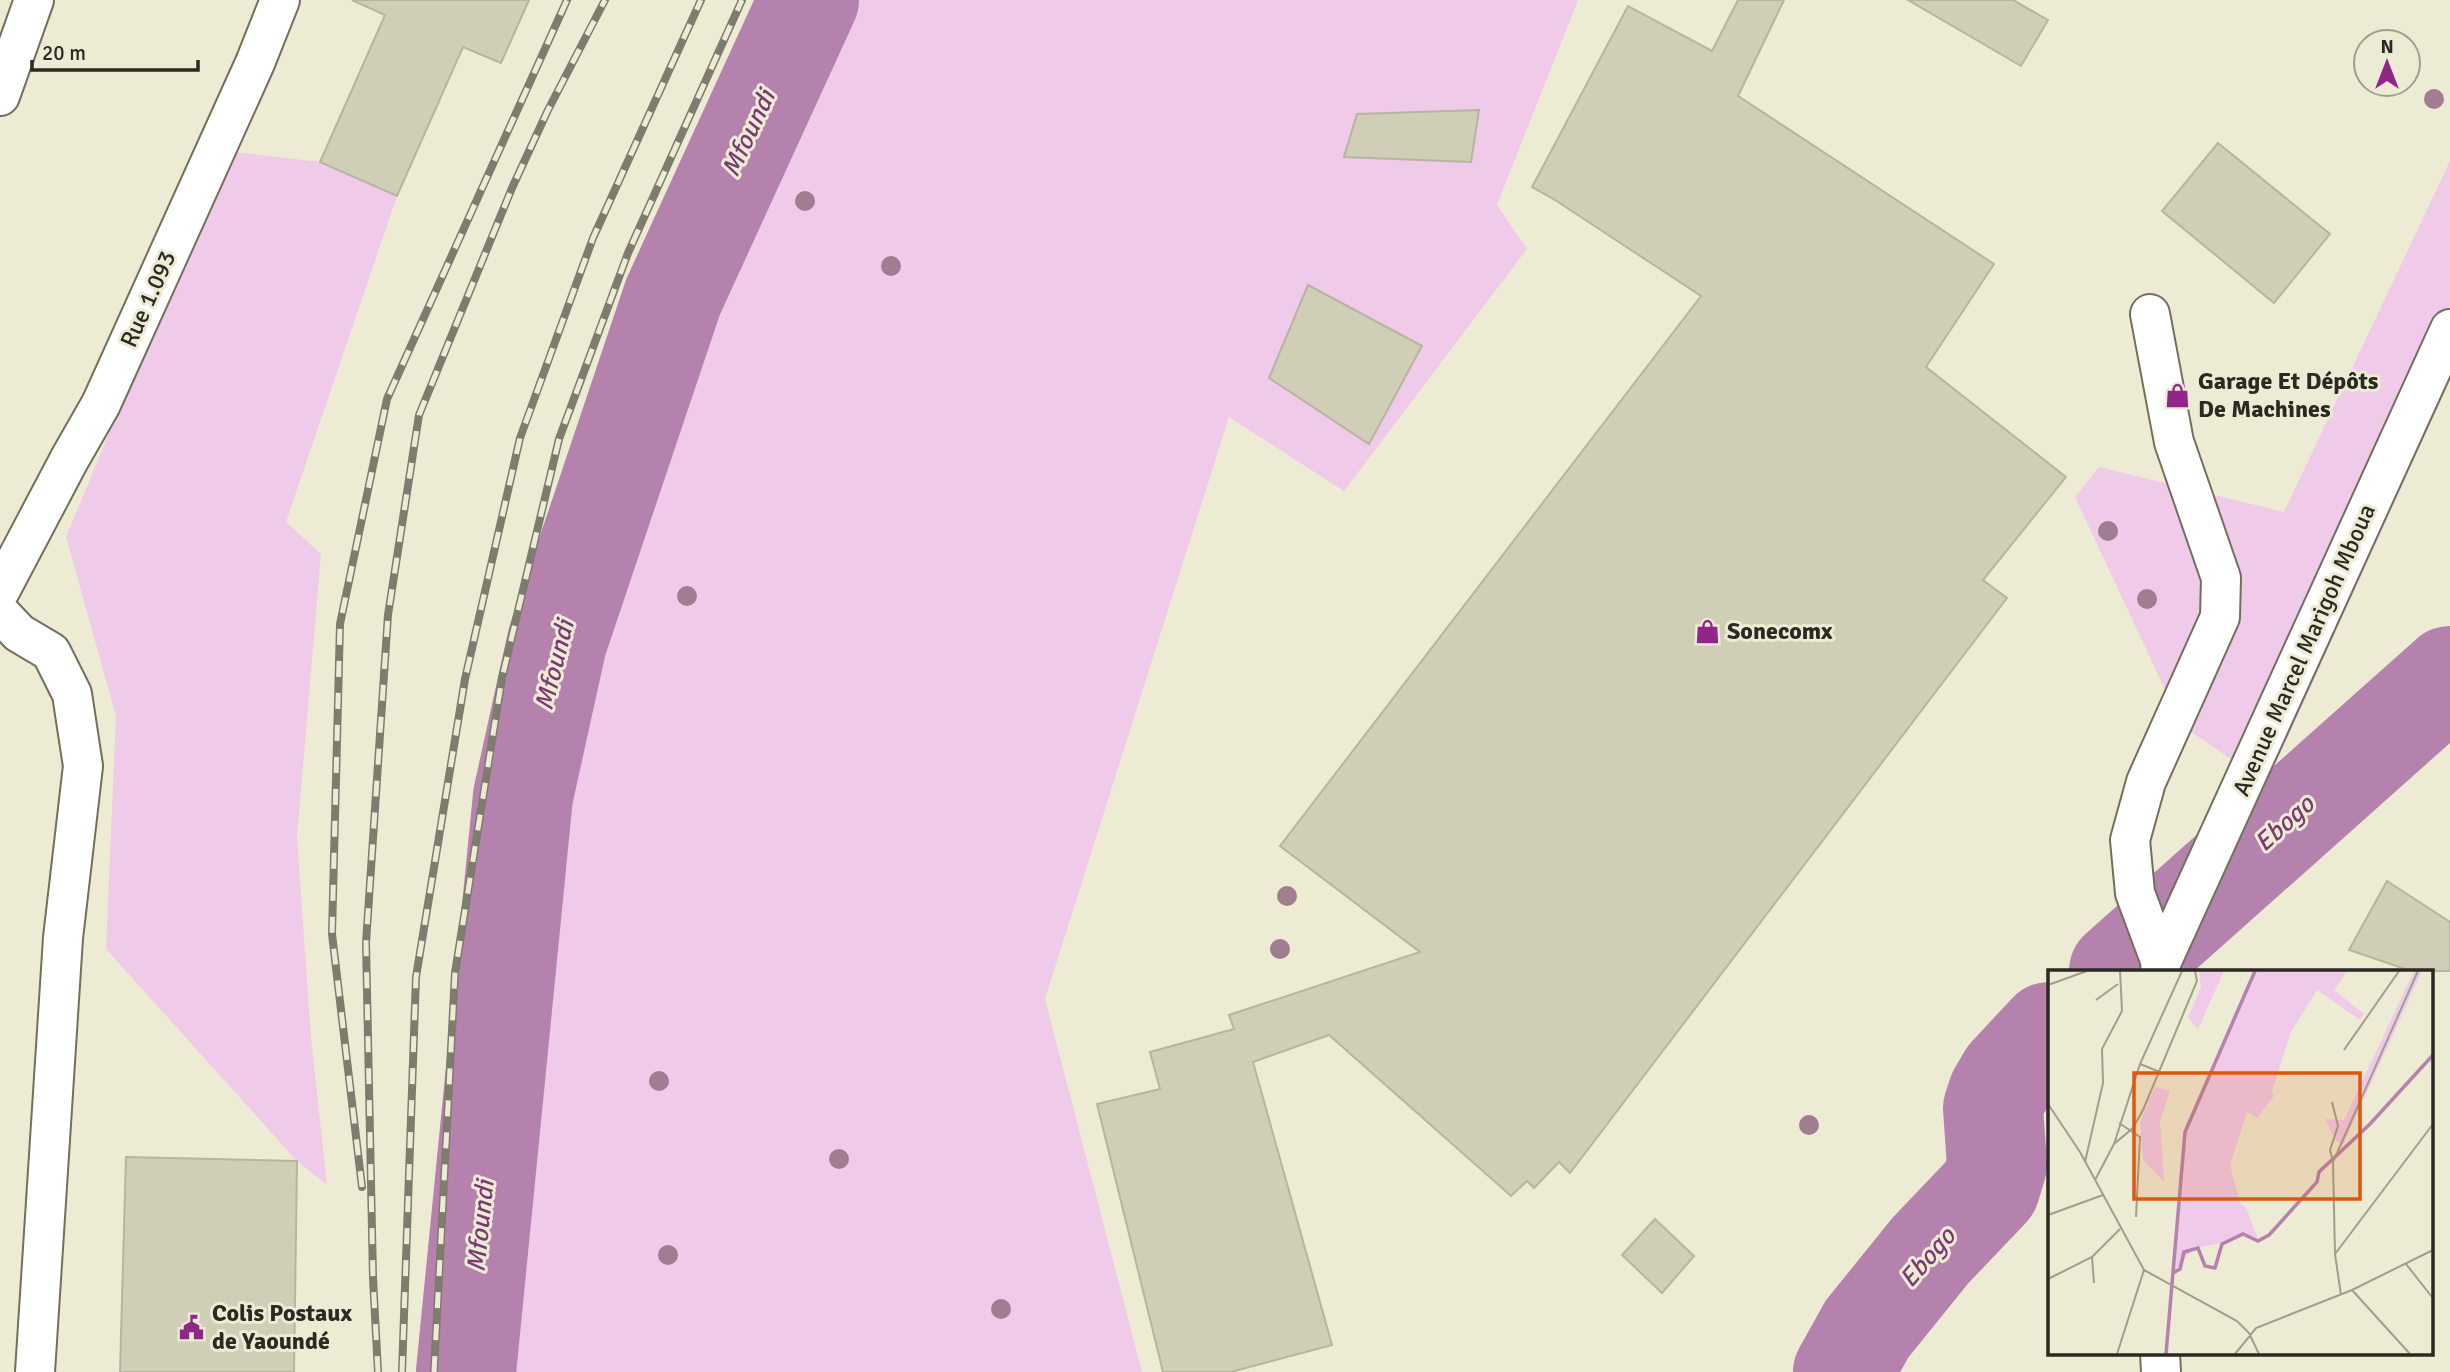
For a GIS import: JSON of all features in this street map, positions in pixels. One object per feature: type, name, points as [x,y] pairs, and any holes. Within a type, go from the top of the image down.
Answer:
[{"type":"street","points":[[0,96],[34,0]]},
{"type":"street","name":"Rue 1.093","points":[[0,590],[101,404],[255,63],[280,0]]},
{"type":"street","points":[[2150,314],[2174,442],[2221,578],[2220,617],[2146,782],[2130,840],[2135,893],[2161,967]]},
{"type":"street","name":"Avenue Marcel Marigoh Mboua","points":[[2161,967],[2450,328]]},
{"type":"street","points":[[0,613],[19,633],[51,652],[72,694],[83,766],[63,938],[36,1372]]},
{"type":"street","points":[[2160,1354],[2161,1372]]},
{"type":"shaded area","points":[[809,0],[1578,0],[1497,205],[1527,249],[1344,491],[1229,417],[1045,999],[1142,1372],[466,1372],[523,796],[557,643],[673,297]]},
{"type":"shaded area","points":[[234,152],[320,162],[397,196],[286,522],[321,554],[297,837],[311,1038],[327,1185],[297,1161],[106,949],[116,716],[66,537],[224,156]]},
{"type":"shaded area","points":[[2450,161],[2450,380],[2267,783],[2182,726],[2075,497],[2099,467],[2284,512]]},
{"type":"building","points":[[352,0],[529,0],[501,63],[463,47],[397,196],[320,162],[385,15]]},
{"type":"building","points":[[1738,0],[1784,0],[1738,96],[1994,264],[1926,367],[2066,477],[1983,580],[2007,598],[1570,1173],[1559,1162],[1534,1188],[1527,1181],[1511,1196],[1329,1035],[1253,1062],[1332,1345],[1231,1372],[1163,1372],[1097,1104],[1160,1089],[1150,1052],[1234,1029],[1229,1015],[1420,952],[1280,846],[1701,296],[1532,187],[1628,6],[1712,51]]},
{"type":"building","points":[[1908,0],[2013,0],[2048,20],[2021,66]]},
{"type":"building","points":[[1479,110],[1471,162],[1344,157],[1357,114]]},
{"type":"building","points":[[2218,143],[2330,234],[2274,303],[2162,211]]},
{"type":"building","points":[[1308,285],[1422,346],[1369,444],[1269,378]]},
{"type":"building","points":[[2387,881],[2450,922],[2450,971],[2408,970],[2349,950]]},
{"type":"building","points":[[126,1157],[297,1161],[294,1372],[120,1372]]},
{"type":"building","points":[[1655,1219],[1694,1256],[1662,1293],[1622,1255]]},
{"type":"waterway","name":"Mfoundi","points":[[466,1372],[523,796],[557,642],[673,297],[809,0]]},
{"type":"waterway","name":"Ebogo","points":[[2120,970],[2450,676]]},
{"type":"waterway","name":"Ebogo","points":[[1843,1372],[1867,1329],[1930,1251],[1990,1188],[1997,1165],[1993,1108],[1998,1093],[2008,1076],[2048,1033]]},
{"type":"railway","points":[[362,1187],[332,934],[340,624],[387,399],[567,0]]},
{"type":"railway","points":[[378,1372],[373,1278],[366,943],[388,615],[419,415],[512,188],[548,110],[605,0]]},
{"type":"railway","points":[[402,1372],[416,977],[465,679],[520,438],[593,238],[701,0]]},
{"type":"railway","points":[[434,1372],[455,973],[502,678],[559,439],[628,253],[742,0]]},
{"type":"place","name":"Garage Et Dépôts De Machines","points":[[2178,395]]},
{"type":"place","name":"Sonecomx","points":[[1707,631]]},
{"type":"place","name":"Colis Postaux de Yaoundé","points":[[192,1327]]}]
